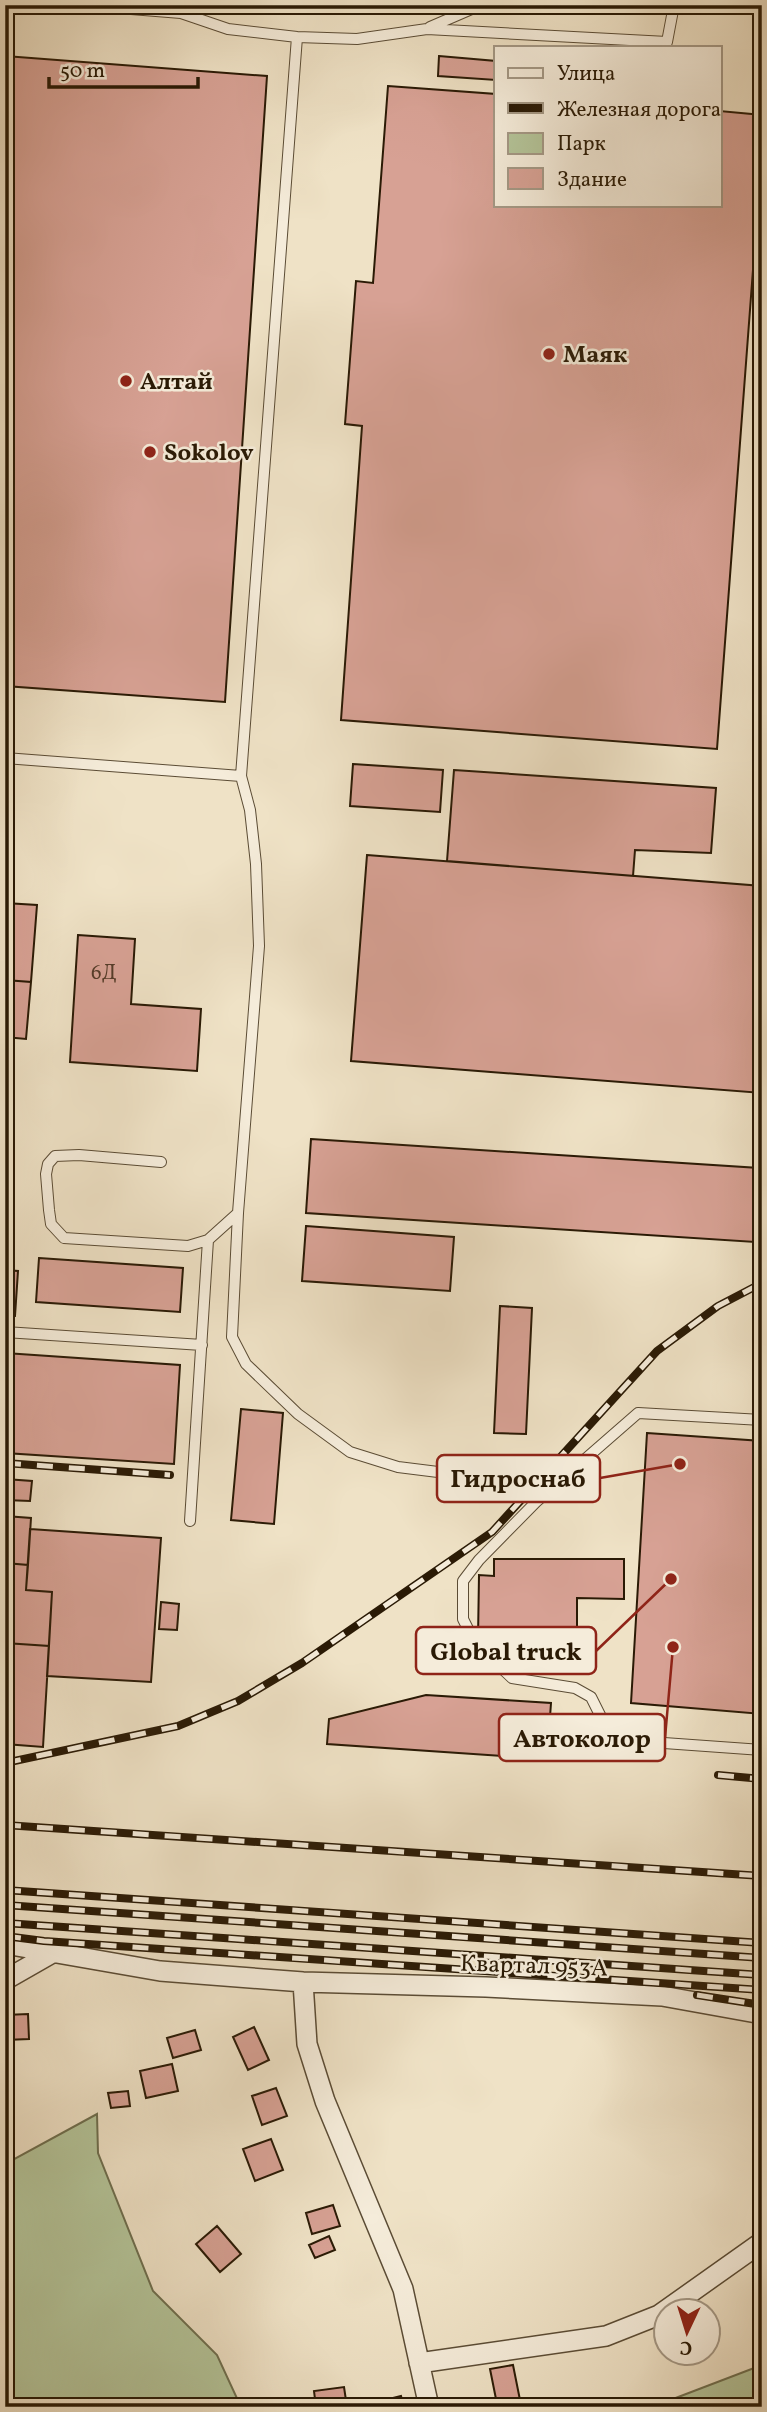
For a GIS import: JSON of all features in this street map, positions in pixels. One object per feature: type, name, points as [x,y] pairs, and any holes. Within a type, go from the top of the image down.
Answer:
[{"type":"street","name":"Квартал 953А","points":[[5,1944],[160,1971],[303,1982],[662,1996],[762,2014]]},
{"type":"street","points":[[5,1980],[54,1952]]},
{"type":"street","points":[[303,1982],[307,2044],[325,2101],[403,2289],[429,2407]]},
{"type":"street","points":[[419,2363],[606,2336],[659,2315],[762,2242]]},
{"type":"lane","points":[[80,5],[181,13],[228,29],[297,37],[357,39],[427,29],[667,42],[674,5]]},
{"type":"lane","points":[[427,29],[481,5]]},
{"type":"lane","points":[[297,37],[241,776],[250,810],[257,864],[259,946],[238,1213],[232,1336],[246,1364],[298,1414],[350,1452],[398,1467],[470,1476],[531,1490],[537,1502]]},
{"type":"lane","points":[[5,758],[241,776]]},
{"type":"lane","points":[[161,1162],[79,1155],[55,1156],[48,1164],[46,1174],[51,1224],[64,1237],[188,1246],[208,1240],[238,1213]]},
{"type":"lane","points":[[190,1521],[208,1240]]},
{"type":"lane","points":[[5,1332],[202,1345]]},
{"type":"lane","points":[[762,1420],[638,1413],[537,1502],[479,1560],[463,1581],[463,1619],[475,1643],[512,1678],[575,1688],[591,1697],[603,1721],[622,1740],[762,1750]]},
{"type":"green space","points":[[97,2114],[98,2153],[153,2291],[217,2355],[241,2407],[5,2407],[5,2164]]},
{"type":"green space","points":[[762,2365],[762,2407],[652,2407]]},
{"type":"building","name":"Алтай","points":[[5,56],[267,76],[225,702],[5,686]]},
{"type":"building","points":[[439,56],[494,61],[494,80],[438,76]]},
{"type":"building","name":"Маяк","points":[[388,86],[494,94],[494,206],[722,206],[722,111],[762,115],[762,150],[717,749],[341,720],[362,426],[345,424],[356,281],[373,283]]},
{"type":"building","points":[[353,764],[443,770],[440,812],[350,806]]},
{"type":"building","points":[[454,770],[716,788],[711,853],[635,850],[633,876],[447,861]]},
{"type":"building","points":[[367,855],[762,886],[762,1093],[351,1061]]},
{"type":"building","points":[[5,903],[37,905],[31,982],[5,980]]},
{"type":"building","points":[[78,935],[135,939],[131,1004],[201,1009],[197,1071],[70,1062]]},
{"type":"building","points":[[5,980],[31,982],[26,1039],[5,1037]]},
{"type":"building","points":[[311,1139],[759,1168],[755,1242],[306,1213]]},
{"type":"building","points":[[306,1226],[454,1237],[450,1291],[302,1281]]},
{"type":"building","points":[[39,1258],[183,1268],[180,1312],[36,1302]]},
{"type":"building","points":[[5,1270],[18,1271],[15,1316],[5,1315]]},
{"type":"building","points":[[500,1306],[532,1308],[526,1434],[494,1433]]},
{"type":"building","points":[[5,1353],[180,1365],[174,1464],[5,1453]]},
{"type":"building","points":[[241,1409],[283,1413],[274,1524],[231,1520]]},
{"type":"building","points":[[647,1433],[762,1441],[762,1714],[631,1703]]},
{"type":"building","points":[[5,1479],[32,1481],[30,1501],[5,1500]]},
{"type":"building","points":[[5,1516],[31,1518],[28,1565],[5,1563]]},
{"type":"building","points":[[30,1529],[161,1538],[151,1682],[47,1676],[52,1592],[26,1590]]},
{"type":"building","points":[[494,1559],[624,1559],[624,1599],[577,1598],[577,1657],[517,1656],[517,1639],[478,1639],[479,1575],[494,1576]]},
{"type":"building","points":[[5,1563],[28,1565],[26,1590],[52,1592],[49,1646],[5,1643]]},
{"type":"building","points":[[161,1602],[179,1604],[177,1630],[159,1629]]},
{"type":"building","points":[[5,1643],[49,1646],[43,1747],[5,1744]]},
{"type":"building","points":[[426,1695],[551,1703],[547,1759],[327,1744],[329,1719]]},
{"type":"building","points":[[28,2014],[29,2039],[5,2040],[5,2015]]},
{"type":"building","points":[[254,2027],[269,2060],[248,2070],[233,2037]]},
{"type":"building","points":[[195,2030],[201,2050],[173,2058],[167,2038]]},
{"type":"building","points":[[172,2064],[178,2091],[146,2098],[140,2071]]},
{"type":"building","points":[[276,2088],[287,2116],[262,2125],[252,2096]]},
{"type":"building","points":[[128,2091],[130,2106],[111,2108],[108,2093]]},
{"type":"building","points":[[271,2139],[283,2170],[255,2181],[243,2149]]},
{"type":"building","points":[[333,2205],[340,2226],[312,2234],[306,2213]]},
{"type":"building","points":[[217,2226],[241,2254],[220,2272],[196,2244]]},
{"type":"building","points":[[329,2236],[335,2250],[315,2258],[309,2245]]},
{"type":"building","points":[[513,2365],[520,2400],[497,2404],[490,2369]]},
{"type":"building","points":[[344,2387],[347,2407],[316,2407],[314,2391]]},
{"type":"building","points":[[401,2396],[404,2407],[370,2407],[369,2404]]},
{"type":"railway","points":[[5,1763],[178,1726],[238,1701],[302,1663],[492,1532],[657,1351],[718,1306],[762,1283]]},
{"type":"railway","points":[[5,1463],[170,1475]]},
{"type":"railway","points":[[718,1775],[762,1779]]},
{"type":"railway","points":[[5,1825],[762,1876]]},
{"type":"railway","points":[[5,1890],[762,1943]]},
{"type":"railway","points":[[5,1905],[762,1958]]},
{"type":"railway","points":[[5,1923],[762,1975]]},
{"type":"railway","points":[[5,1936],[44,1941],[762,1990]]},
{"type":"railway","points":[[697,1995],[762,2005]]},
{"type":"place","name":"Маяк","points":[[549,354]]},
{"type":"place","name":"Алтай","points":[[126,381]]},
{"type":"place","name":"Sokolov","points":[[150,452]]},
{"type":"place","name":"Гидроснаб","points":[[680,1464]]},
{"type":"place","name":"Global truck","points":[[671,1579]]},
{"type":"place","name":"Автоколор","points":[[673,1647]]}]
